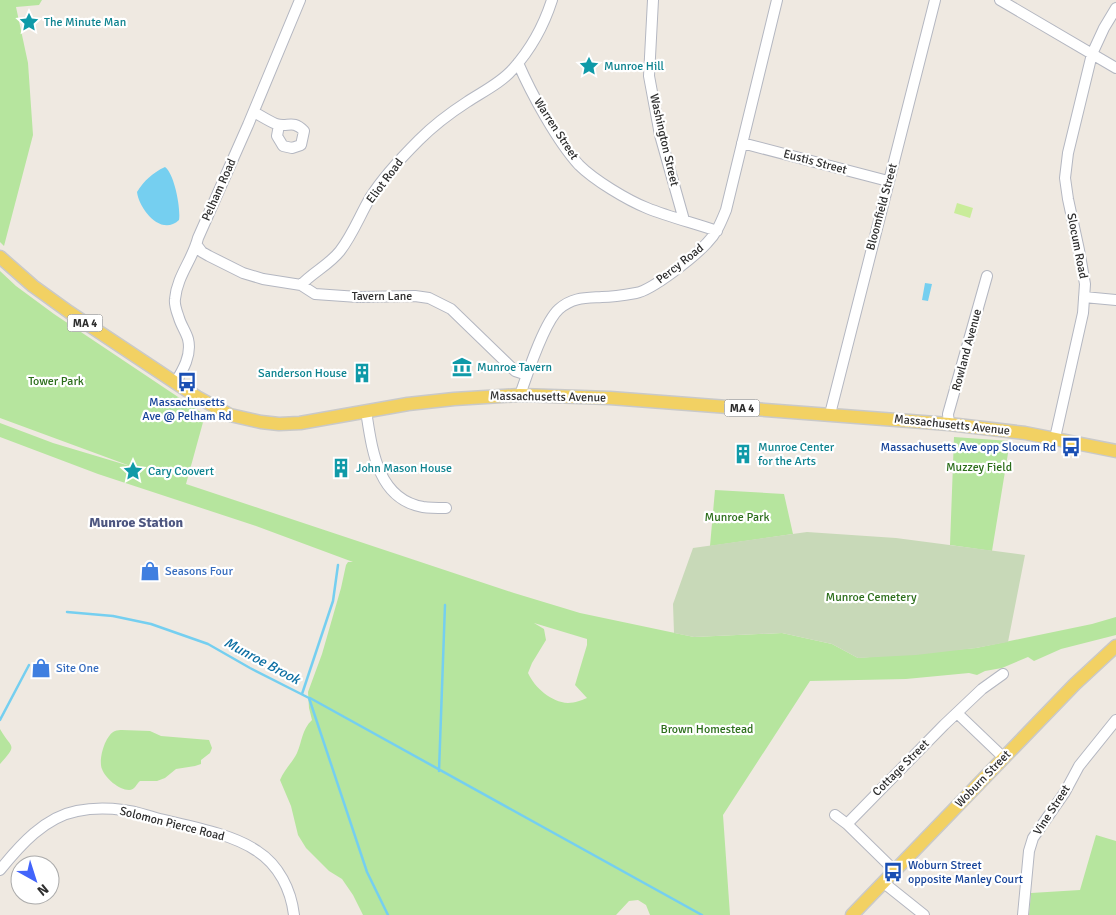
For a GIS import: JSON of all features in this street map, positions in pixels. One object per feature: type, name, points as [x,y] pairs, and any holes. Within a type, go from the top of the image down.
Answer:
[{"type":"main road","name":"Massachusetts Avenue","points":[[0,257],[33,286],[69,312],[175,383],[221,411],[261,422],[279,424],[300,423],[430,401],[520,395],[610,398],[949,424],[1025,433],[1116,451]]},
{"type":"main road","name":"Woburn Street","points":[[852,915],[1074,684],[1116,646]]},
{"type":"street","name":"Pelham Road","points":[[175,383],[185,366],[188,354],[188,339],[181,326],[175,301],[181,275],[254,112],[300,0]]},
{"type":"street","name":"Eliot Road","points":[[301,285],[310,275],[327,265],[339,252],[350,238],[371,197],[418,140],[436,124],[512,70],[537,35],[552,0]]},
{"type":"street","name":"Washington Street","points":[[653,0],[649,76],[660,135],[684,220]]},
{"type":"street","name":"Percy Road","points":[[520,395],[549,322],[558,310],[570,301],[583,297],[639,293],[652,286],[691,257],[708,242],[716,231],[726,210],[777,0]]},
{"type":"street","name":"Bloomfield Street","points":[[830,414],[935,0]]},
{"type":"street","points":[[1000,0],[1116,68]]},
{"type":"street","name":"Slocum Road","points":[[1055,438],[1084,313],[1084,284],[1065,178],[1068,153],[1092,54],[1116,8]]},
{"type":"street","name":"Warren Street","points":[[518,63],[525,79],[558,136],[580,166],[598,180],[646,208],[716,231]]},
{"type":"street","points":[[254,112],[279,125]]},
{"type":"street","name":"Eustis Street","points":[[742,143],[888,181]]},
{"type":"street","points":[[196,244],[202,252],[263,280],[301,285]]},
{"type":"street","name":"Rowland Avenue","points":[[949,424],[948,414],[987,276]]},
{"type":"street","name":"Tavern Lane","points":[[301,285],[316,294],[358,298],[415,296],[429,298],[450,309],[515,371],[527,375]]},
{"type":"street","points":[[1084,297],[1116,300]]},
{"type":"street","points":[[366,411],[376,460],[383,479],[393,492],[409,502],[423,507],[446,508]]},
{"type":"street","name":"Cottage Street","points":[[847,824],[957,713],[985,686],[1002,674]]},
{"type":"street","points":[[957,713],[1004,758]]},
{"type":"street","name":"Vine Street","points":[[1023,915],[1029,851],[1033,838],[1065,792],[1082,762],[1116,720]]},
{"type":"street","name":"Solomon Pierce Road","points":[[0,870],[31,835],[59,817],[89,809],[125,810],[218,834],[258,851],[273,865],[285,882],[294,915]]},
{"type":"street","points":[[835,815],[847,824],[895,871]]},
{"type":"street","points":[[884,883],[924,915]]},
{"type":"green space","points":[[0,0],[42,0],[39,5],[16,7],[28,63],[33,135],[4,246],[0,242]]},
{"type":"green space","points":[[957,203],[973,208],[970,218],[954,213]]},
{"type":"green space","points":[[0,271],[16,286],[54,314],[205,415],[186,484],[514,593],[580,613],[694,637],[782,633],[832,644],[858,658],[976,648],[1092,624],[1116,617],[1116,635],[1061,649],[1034,661],[1028,657],[1002,668],[985,671],[977,675],[969,673],[906,679],[810,681],[723,815],[730,915],[650,915],[646,905],[638,900],[629,901],[616,915],[363,915],[342,879],[329,871],[306,848],[298,835],[291,806],[280,780],[297,753],[304,731],[312,720],[308,692],[322,654],[346,565],[348,562],[353,562],[253,525],[98,474],[0,437],[0,423],[53,443],[133,467],[0,418]],"holes":[[[534,623],[587,639],[587,645],[575,685],[587,698],[576,702],[562,702],[550,697],[539,689],[528,673],[546,640],[544,629]]]},
{"type":"green space","name":"Muzzey Field","points":[[954,437],[1010,441],[992,551],[950,545]]},
{"type":"green space","name":"Munroe Park","points":[[715,490],[784,494],[793,534],[710,546]]},
{"type":"green space","name":"Munroe Cemetery","points":[[807,532],[896,538],[1025,555],[1008,642],[916,655],[858,658],[832,644],[782,633],[694,637],[674,633],[673,604],[693,548]]},
{"type":"green space","points":[[0,729],[10,743],[11,749],[0,764]]},
{"type":"green space","points":[[118,730],[150,731],[161,736],[209,740],[212,748],[210,753],[201,760],[201,764],[176,769],[165,778],[157,781],[140,781],[133,789],[129,790],[117,786],[109,780],[101,765],[103,748],[108,737],[111,733]]},
{"type":"green space","points":[[1096,835],[1116,841],[1116,915],[1029,915],[1031,893],[1080,890]]},
{"type":"water","points":[[165,167],[174,183],[178,200],[179,220],[165,225],[158,223],[146,213],[137,192],[142,184]]},
{"type":"water","points":[[925,283],[932,284],[928,301],[922,300]]},
{"type":"waterway","points":[[302,694],[333,601],[338,565]]},
{"type":"waterway","points":[[439,771],[445,605]]},
{"type":"waterway","name":"Munroe Brook","points":[[67,612],[113,616],[151,624],[208,644],[309,698],[367,872],[388,915]]},
{"type":"waterway","name":"Munroe Brook","points":[[0,720],[29,665]]},
{"type":"waterway","points":[[310,698],[702,915]]},
{"type":"place","name":"The Minute Man","points":[[29,22]]},
{"type":"place","name":"Munroe Hill","points":[[589,66]]},
{"type":"place","name":"Munroe Tavern","points":[[462,367]]},
{"type":"place","name":"Sanderson House","points":[[362,373]]},
{"type":"place","name":"Massachusetts Ave @ Pelham Rd","points":[[187,382]]},
{"type":"place","name":"Massachusetts Ave opp Slocum Rd","points":[[1071,447]]},
{"type":"place","name":"Munroe Center for the Arts","points":[[743,454]]},
{"type":"place","name":"John Mason House","points":[[341,468]]},
{"type":"place","name":"Cary Coovert","points":[[133,471]]},
{"type":"place","name":"Seasons Four","points":[[150,571]]},
{"type":"place","name":"Site One","points":[[41,668]]},
{"type":"place","name":"Woburn Street opposite Manley Court","points":[[893,872]]},
{"type":"district","name":"Munroe Station","points":[[136,522]]},
{"type":"park label","name":"Tower Park","points":[[56,381]]},
{"type":"park label","name":"Brown Homestead","points":[[707,729]]}]
